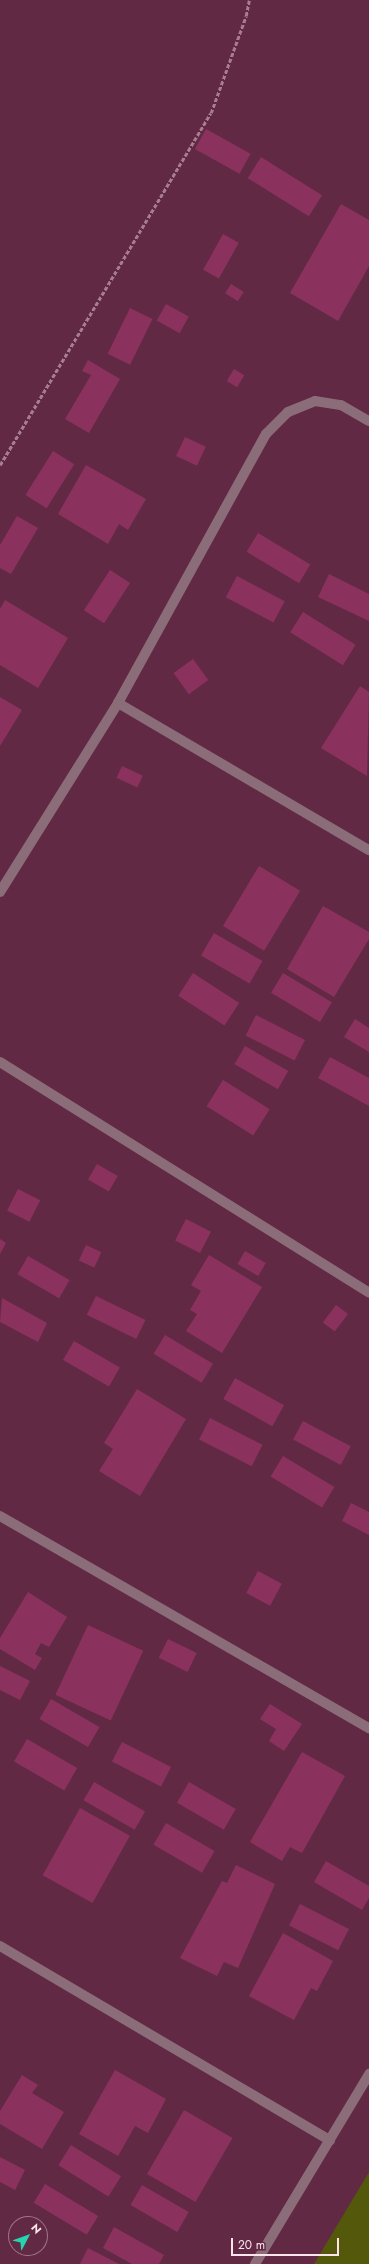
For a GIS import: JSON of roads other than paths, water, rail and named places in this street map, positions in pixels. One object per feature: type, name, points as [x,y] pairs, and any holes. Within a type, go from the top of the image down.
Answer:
[{"type":"street","points":[[0,892],[118,703],[266,434],[288,412],[315,402],[341,405],[369,421]]},
{"type":"street","points":[[118,703],[369,850]]},
{"type":"street","points":[[0,1062],[369,1293]]},
{"type":"street","points":[[0,1516],[369,1728]]},
{"type":"street","points":[[0,1946],[330,2140]]},
{"type":"street","points":[[255,2264],[369,2074]]}]
